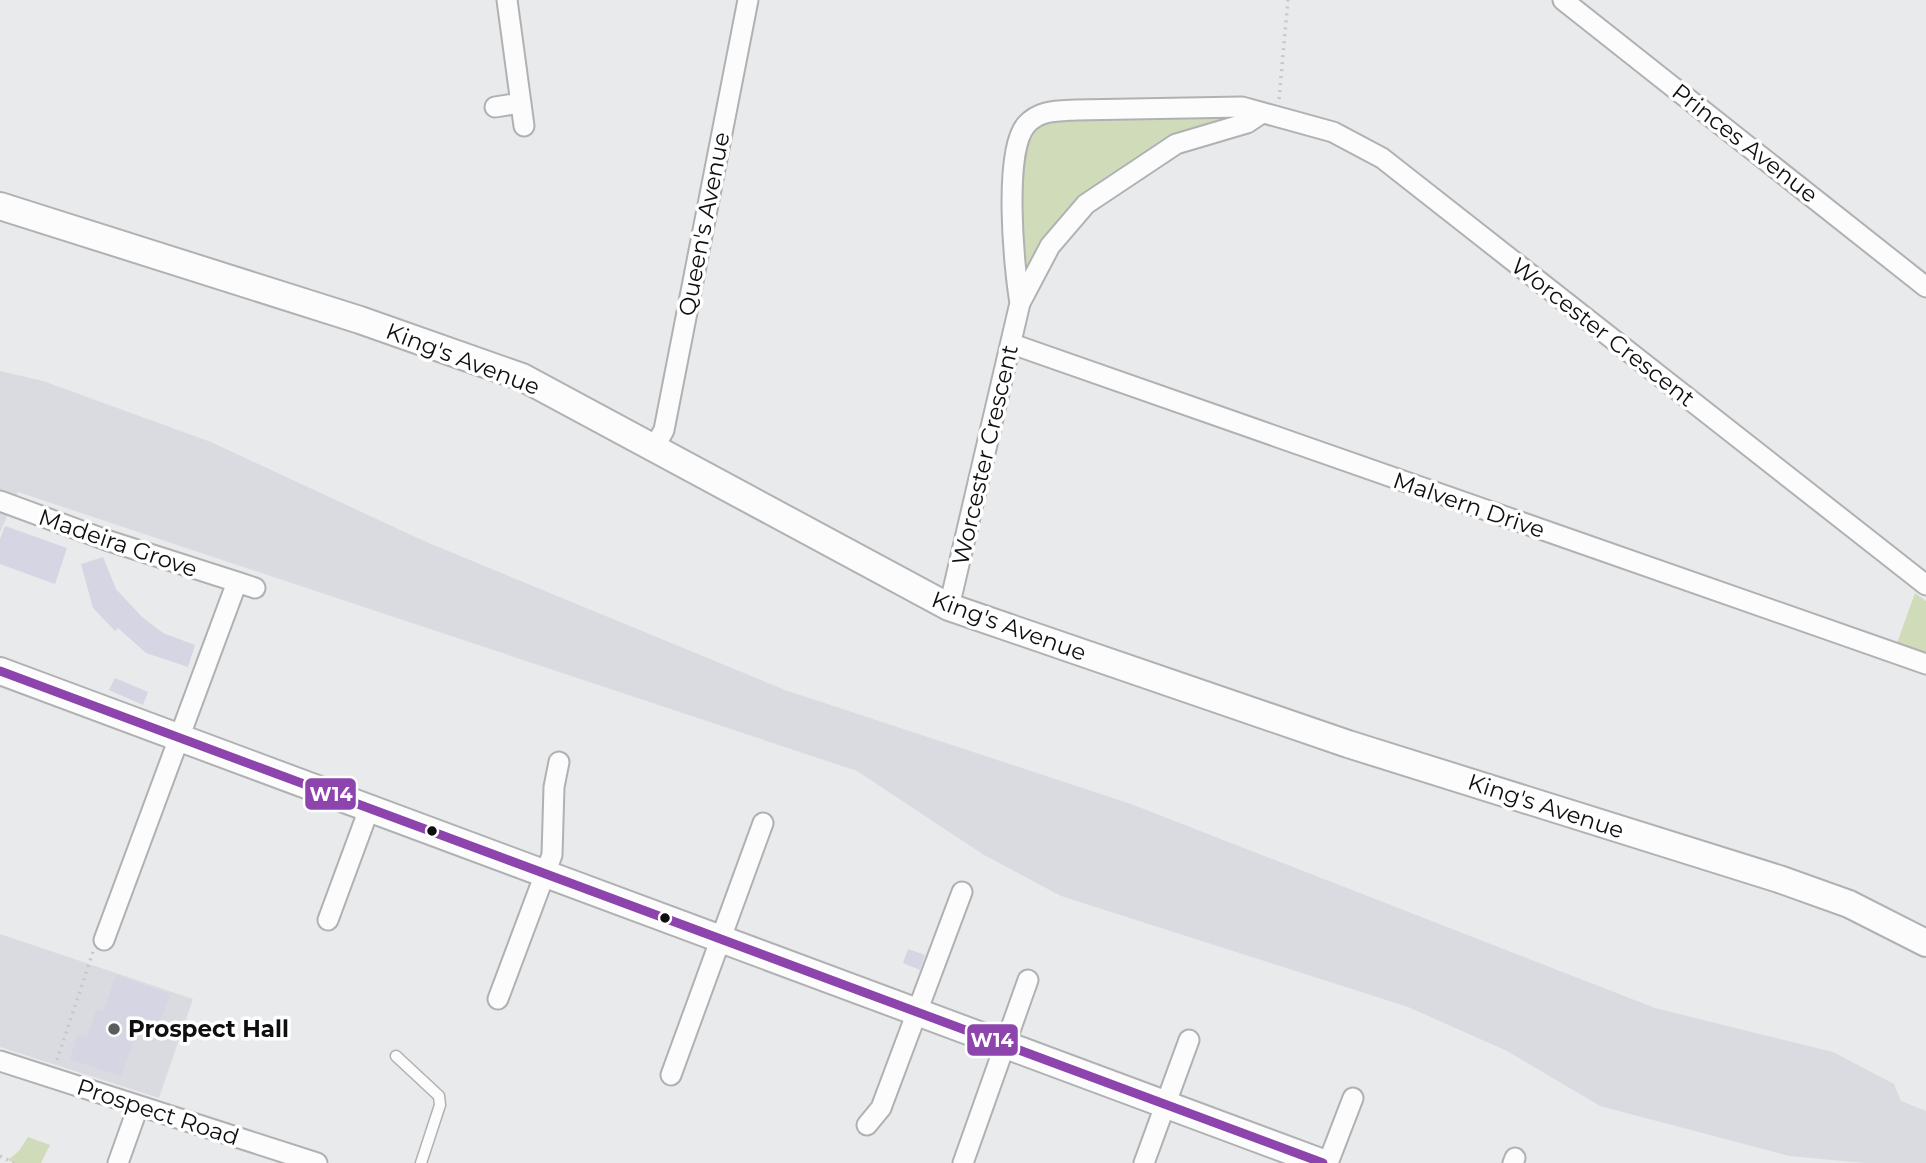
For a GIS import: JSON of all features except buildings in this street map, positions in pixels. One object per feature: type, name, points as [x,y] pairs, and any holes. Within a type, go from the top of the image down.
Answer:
[{"type":"street","points":[[507,0],[524,126]]},
{"type":"street","name":"Queen's Avenue","points":[[656,446],[664,430],[748,0]]},
{"type":"street","name":"Princes Avenue","points":[[1563,0],[1926,287]]},
{"type":"street","points":[[495,107],[521,103]]},
{"type":"street","name":"Worcester Crescent","points":[[1020,303],[1014,270],[1013,162],[1017,141],[1025,126],[1037,116],[1050,111],[1242,107],[1333,132],[1381,158],[1926,585]]},
{"type":"street","name":"Worcester Crescent","points":[[949,607],[1020,303],[1050,246],[1086,204],[1176,144],[1270,115]]},
{"type":"street","name":"King's Avenue","points":[[0,206],[475,358],[522,377],[656,446],[949,607],[1348,744],[1779,879],[1859,909],[1926,943]]},
{"type":"street","name":"Malvern Drive","points":[[1012,344],[1926,664]]},
{"type":"street","name":"Madeira Grove","points":[[0,501],[106,540],[246,585],[180,740],[104,940]]},
{"type":"street","points":[[0,671],[1325,1163],[1353,1098]]},
{"type":"street","points":[[498,999],[542,873],[552,855],[554,787],[559,762]]},
{"type":"street","points":[[328,920],[369,808]]},
{"type":"street","points":[[671,1075],[763,823]]},
{"type":"street","points":[[867,1125],[881,1108],[962,892]]},
{"type":"street","points":[[964,1163],[1028,980]]},
{"type":"street","points":[[1144,1163],[1189,1040]]},
{"type":"street","name":"Prospect Road","points":[[1,1065],[56,1078],[138,1107],[317,1163]]},
{"type":"street","points":[[118,1163],[138,1107]]},
{"type":"lane","points":[[397,1056],[439,1096],[440,1105],[421,1163]]},
{"type":"path","points":[[1270,115],[1288,0]]},
{"type":"path","points":[[56,1078],[57,1061],[90,955],[104,940]]},
{"type":"path","points":[[0,1156],[14,1163]]},
{"type":"shaded area","points":[[0,371],[43,381],[211,442],[424,541],[785,690],[1131,804],[1655,1008],[1833,1052],[1894,1084],[1901,1101],[1926,1111],[1926,1163],[1865,1163],[1789,1156],[1600,1106],[1507,1051],[1408,1007],[1061,896],[984,855],[857,771],[18,492],[0,532]]},
{"type":"shaded area","points":[[0,934],[193,999],[159,1098],[0,1047]]},
{"type":"green space","points":[[1242,112],[1241,118],[1105,181],[1026,278],[1020,279],[1020,165],[1027,138],[1037,128],[1058,118]]},
{"type":"green space","points":[[1915,593],[1926,601],[1926,656],[1896,646]]},
{"type":"green space","points":[[28,1137],[50,1145],[41,1163],[14,1163],[8,1160],[19,1151]]},
{"type":"transit line","name":"W14","points":[[0,671],[1323,1163]]},
{"type":"place","name":"Prospect Hall","points":[[114,1029]]}]
